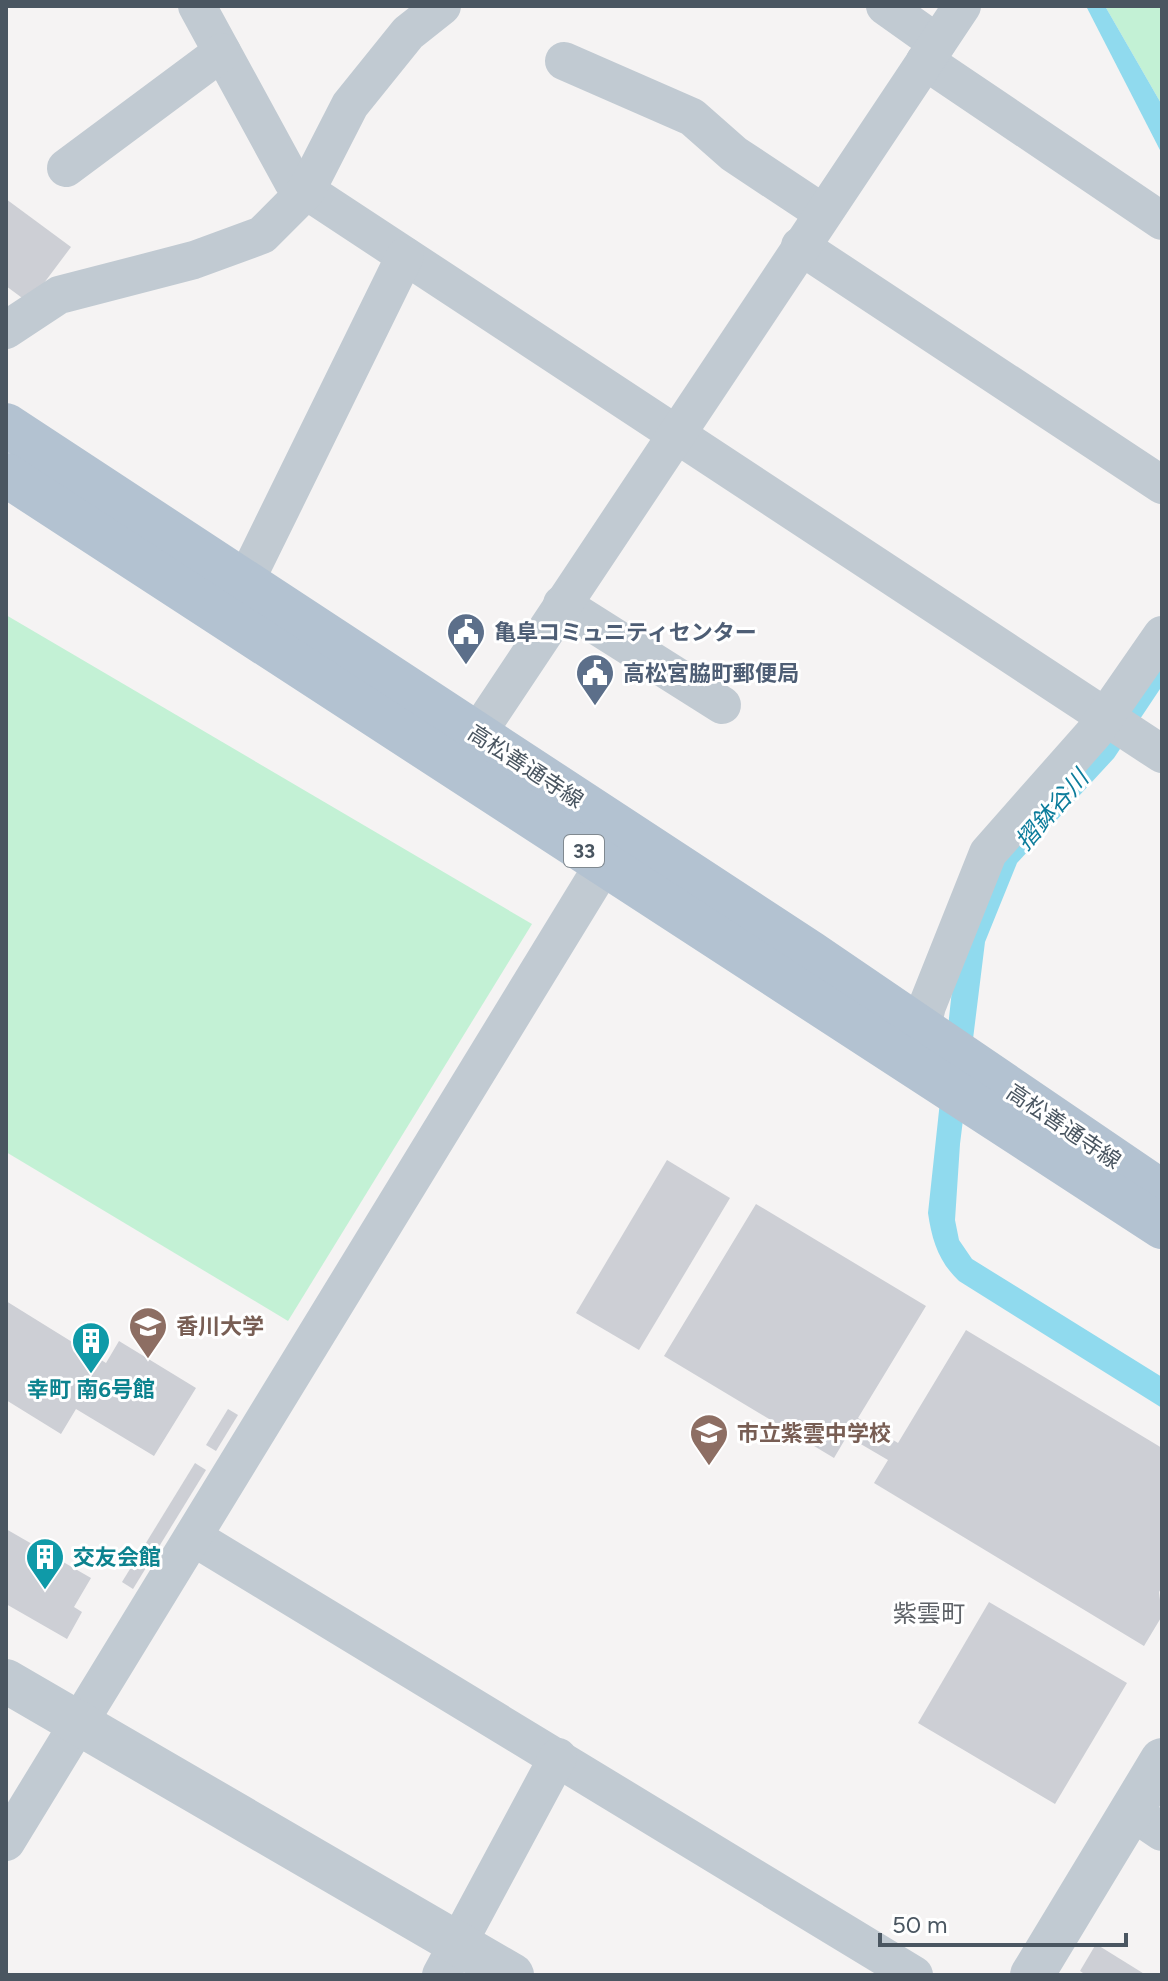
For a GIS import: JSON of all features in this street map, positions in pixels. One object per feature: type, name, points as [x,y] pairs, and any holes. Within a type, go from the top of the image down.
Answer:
[{"type":"main road","name":"高松善通寺線","points":[[6,425],[811,953],[1162,1192]]},
{"type":"main road","name":"高松善通寺線","points":[[6,475],[1162,1227]]},
{"type":"street","points":[[197,6],[293,182],[1129,733]]},
{"type":"street","points":[[6,330],[59,295],[194,260],[262,235],[306,191],[350,105],[408,33],[442,6]]},
{"type":"street","points":[[885,6],[931,52],[1162,221]]},
{"type":"street","points":[[477,734],[962,6]]},
{"type":"street","points":[[66,168],[222,52]]},
{"type":"street","points":[[564,61],[692,117],[734,154],[823,213]]},
{"type":"street","points":[[800,246],[1162,485]]},
{"type":"street","points":[[245,582],[405,256]]},
{"type":"street","points":[[562,604],[722,705]]},
{"type":"street","points":[[921,1030],[927,1006],[988,853],[1129,733],[1162,635]]},
{"type":"street","points":[[6,1842],[604,864]]},
{"type":"street","points":[[193,1537],[914,1975]]},
{"type":"street","points":[[6,1681],[79,1722],[450,1960],[512,1975]]},
{"type":"street","points":[[450,1960],[558,1757]]},
{"type":"street","points":[[1032,1975],[1146,1822],[1162,1760]]},
{"type":"green space","points":[[1105,6],[1159,6],[1162,12],[1162,105]]},
{"type":"green space","points":[[6,615],[532,924],[288,1321],[6,1152]]},
{"type":"water","points":[[1086,6],[1105,6],[1162,105],[1162,154]]},
{"type":"water","name":"摺鉢谷川","points":[[1162,657],[1162,686],[1114,758],[1017,863],[985,942],[960,1144],[955,1220],[959,1240],[972,1259],[1162,1377],[1162,1408],[959,1281],[938,1250],[928,1213],[952,990],[1001,857]]},
{"type":"building","points":[[6,199],[71,247],[29,303],[6,286]]},
{"type":"building","points":[[667,1160],[730,1198],[639,1350],[576,1313]]},
{"type":"building","points":[[756,1204],[926,1306],[858,1418],[898,1443],[966,1330],[1162,1448],[1162,1587],[1159,1592],[1162,1616],[1144,1646],[874,1483],[888,1460],[847,1436],[834,1458],[664,1356]]},
{"type":"building","name":"幸町 南6号館","points":[[6,1301],[106,1363],[119,1341],[196,1388],[154,1456],[76,1409],[61,1434],[6,1400]]},
{"type":"building","points":[[228,1409],[238,1415],[216,1451],[206,1445]]},
{"type":"building","points":[[195,1463],[206,1470],[133,1589],[122,1582]]},
{"type":"building","name":"交友会館","points":[[6,1529],[91,1578],[74,1607],[82,1612],[67,1639],[6,1604]]},
{"type":"building","points":[[989,1602],[1127,1683],[1055,1804],[918,1723]]},
{"type":"building","points":[[1096,1944],[1146,1975],[1086,1975],[1080,1971]]},
{"type":"place","name":"亀阜コミュニティセンター","points":[[466,666]]},
{"type":"place","name":"高松宮脇町郵便局","points":[[595,707]]},
{"type":"place","name":"香川大学","points":[[148,1360]]},
{"type":"place","name":"幸町 南6号館","points":[[91,1375]]},
{"type":"place","name":"市立紫雲中学校","points":[[709,1467]]},
{"type":"place","name":"交友会館","points":[[45,1591]]},
{"type":"district","name":"紫雲町","points":[[929,1614]]}]
